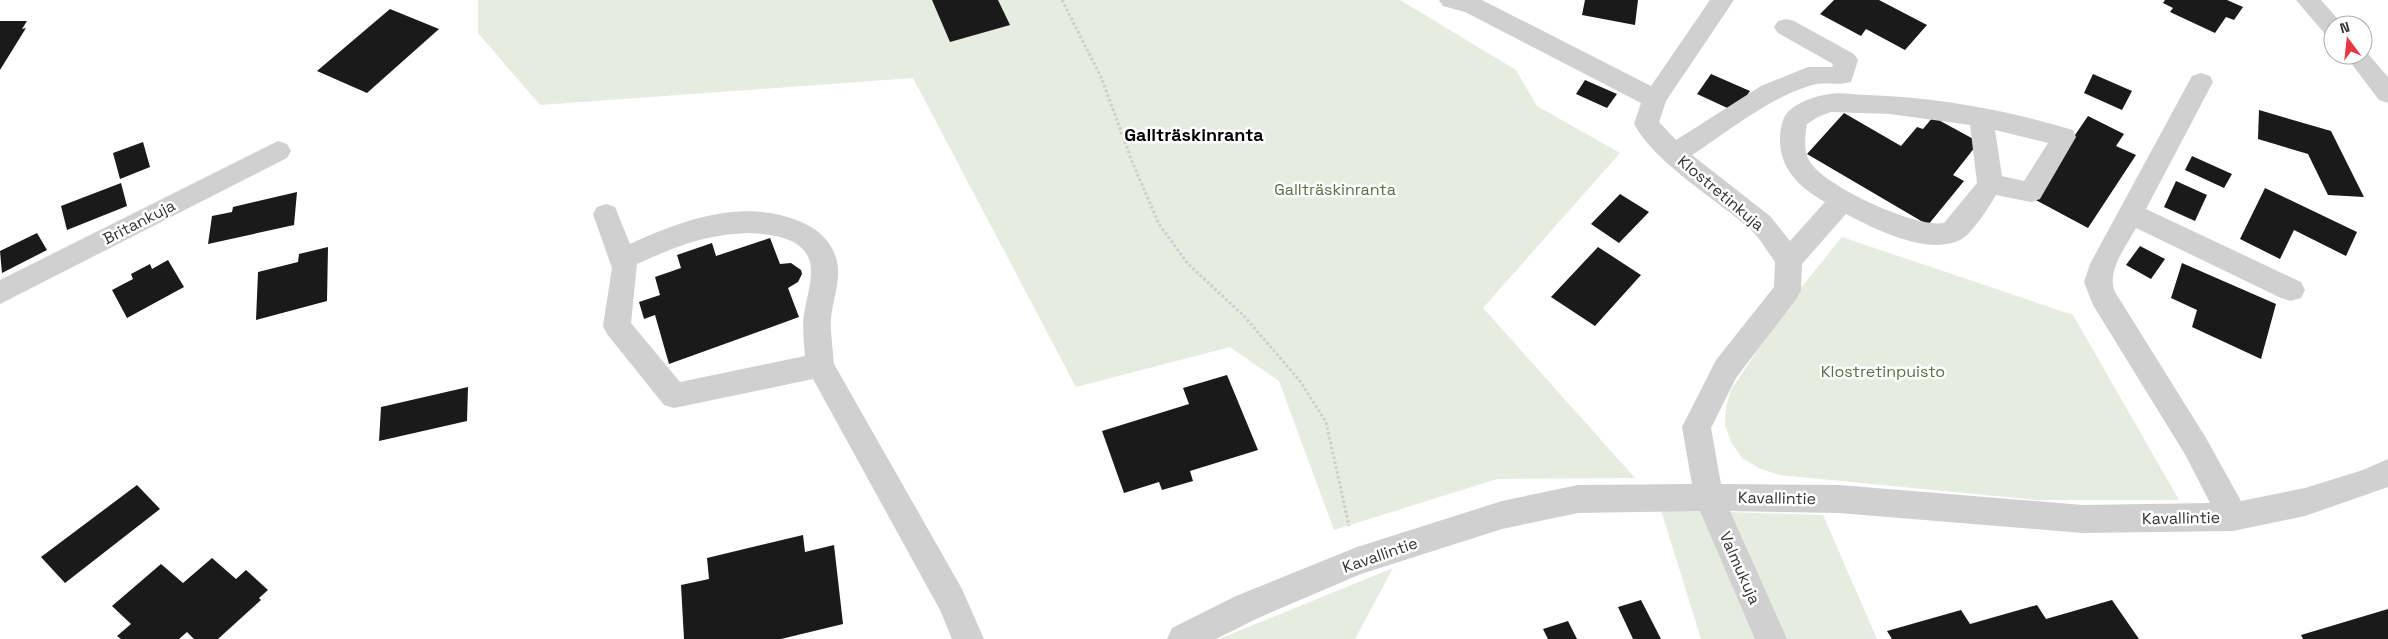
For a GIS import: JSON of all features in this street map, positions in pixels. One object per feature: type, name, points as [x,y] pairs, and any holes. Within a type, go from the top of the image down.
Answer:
[{"type":"street","points":[[1451,0],[1472,5],[1655,99],[1722,0]]},
{"type":"street","points":[[2308,0],[2323,17]]},
{"type":"street","points":[[1674,154],[1770,92],[1808,76],[1842,76],[1846,60],[1786,27]]},
{"type":"street","points":[[2365,65],[2388,94]]},
{"type":"street","points":[[2201,82],[2099,272],[2097,282],[2103,297],[2196,447],[2233,517]]},
{"type":"street","name":"Klostretinkuja","points":[[1655,99],[1646,124],[1674,154],[1761,223],[1789,260]]},
{"type":"street","points":[[1981,117],[1990,184],[1976,205],[1952,232],[1933,235],[1915,232],[1842,201],[1804,173],[1794,153],[1791,136],[1796,119],[1809,110],[1830,103],[1890,105],[1981,117],[2064,137],[2031,192],[1990,184]]},
{"type":"street","name":"Britankuja","points":[[0,293],[278,151]]},
{"type":"street","points":[[1709,497],[1696,426],[1726,369],[1787,290],[1789,260],[1842,201]]},
{"type":"street","points":[[606,214],[625,268],[617,326],[674,396],[820,365]]},
{"type":"street","points":[[2131,214],[2291,290]]},
{"type":"street","points":[[622,259],[694,229],[722,223],[763,223],[796,229],[813,244],[823,259],[823,282],[817,322],[820,365],[951,600],[968,639]]},
{"type":"street","name":"Kavallintie","points":[[1183,639],[1246,607],[1357,561],[1502,515],[1578,498],[1709,497],[1839,499],[2083,519],[2233,517],[2382,483]]},
{"type":"street","name":"Valmukuja","points":[[1709,497],[1771,639]]},
{"type":"path","points":[[1062,0],[1101,77],[1133,164],[1159,224],[1188,264],[1244,316],[1300,382],[1326,422],[1357,561]]},
{"type":"green space","name":"Gallträskinranta","points":[[478,0],[1400,0],[1516,70],[1537,106],[1620,153],[1483,308],[1635,478],[1497,479],[1334,530],[1279,381],[1230,347],[1076,387],[913,78],[540,105],[478,33]]},
{"type":"green space","name":"Klostretinpuisto","points":[[1842,237],[2073,315],[2179,500],[2036,500],[1779,475],[1759,468],[1742,458],[1731,442],[1725,424],[1726,407],[1731,390],[1792,299]]},
{"type":"green space","points":[[1661,510],[1823,515],[1877,639],[1701,639]]},
{"type":"green space","points":[[1393,568],[1355,639],[1219,639]]},
{"type":"building","points":[[932,0],[998,0],[1010,25],[950,42]]},
{"type":"building","points":[[1585,0],[1638,0],[1635,25],[1582,15]]},
{"type":"building","points":[[1834,0],[1879,0],[1927,25],[1905,50],[1866,29],[1861,36],[1820,14]]},
{"type":"building","points":[[2165,0],[2227,0],[2243,7],[2234,20],[2226,17],[2215,33],[2170,12],[2173,8],[2163,3]]},
{"type":"building","points":[[390,9],[439,29],[367,93],[317,71]]},
{"type":"building","points":[[0,21],[27,21],[22,29],[26,28],[0,70]]},
{"type":"building","points":[[1711,74],[1750,91],[1736,112],[1697,94]]},
{"type":"building","points":[[2093,74],[2132,91],[2122,110],[2084,93]]},
{"type":"building","points":[[1585,80],[1617,94],[1607,108],[1576,94]]},
{"type":"building","points":[[2259,110],[2331,131],[2364,197],[2328,195],[2308,154],[2258,139]]},
{"type":"building","points":[[1844,113],[1901,146],[1917,127],[1923,129],[1933,117],[1979,142],[1953,175],[1964,181],[1928,225],[1807,154]]},
{"type":"building","points":[[2088,116],[2124,134],[2116,146],[2136,155],[2088,228],[2032,198]]},
{"type":"building","points":[[143,142],[150,167],[120,179],[113,153]]},
{"type":"building","points":[[2192,156],[2232,174],[2224,188],[2185,170]]},
{"type":"building","points":[[2176,181],[2207,195],[2195,221],[2164,207]]},
{"type":"building","points":[[121,183],[127,206],[67,230],[61,206]]},
{"type":"building","points":[[2265,188],[2357,232],[2346,256],[2294,230],[2280,259],[2240,239]]},
{"type":"building","points":[[297,192],[294,225],[208,244],[212,216],[232,212],[233,207]]},
{"type":"building","points":[[1620,194],[1649,212],[1619,243],[1591,224]]},
{"type":"building","points":[[37,233],[47,250],[2,273],[0,251]]},
{"type":"building","points":[[770,238],[780,264],[791,263],[801,270],[802,274],[798,282],[788,288],[799,317],[669,364],[655,315],[644,319],[639,302],[660,295],[655,277],[681,268],[677,255],[712,243],[716,256]]},
{"type":"building","points":[[2140,246],[2165,259],[2151,279],[2126,265]]},
{"type":"building","points":[[328,247],[327,301],[256,320],[258,272],[298,262],[299,254]]},
{"type":"building","points":[[1598,247],[1641,275],[1595,326],[1551,297]]},
{"type":"building","points":[[168,260],[184,287],[127,318],[112,290],[133,279],[131,274],[150,264],[152,269]]},
{"type":"building","points":[[2182,263],[2276,304],[2261,359],[2192,327],[2197,310],[2171,298]]},
{"type":"building","points":[[1227,375],[1258,450],[1190,471],[1193,481],[1162,490],[1159,482],[1124,493],[1102,431],[1189,404],[1183,388]]},
{"type":"building","points":[[468,387],[467,421],[379,441],[381,407]]},
{"type":"building","points":[[137,485],[160,509],[65,583],[41,557]]},
{"type":"building","points":[[803,535],[805,552],[834,545],[843,624],[781,639],[684,639],[681,585],[709,579],[707,558]]},
{"type":"building","points":[[212,558],[236,579],[246,570],[268,590],[259,598],[261,600],[218,639],[194,639],[187,632],[179,639],[121,639],[117,636],[131,624],[112,606],[161,564],[183,583]]},
{"type":"building","points":[[1641,600],[1661,639],[1633,639],[1618,607]]},
{"type":"building","points":[[2112,600],[2139,639],[1892,639],[1887,631],[1961,610],[1970,624],[2037,605],[2046,619]]},
{"type":"building","points":[[2388,609],[2388,639],[2303,639],[2301,635]]},
{"type":"building","points":[[1568,621],[1577,639],[1548,639],[1543,629]]},
{"type":"district","name":"Gallträskinranta","points":[[1194,134]]}]
